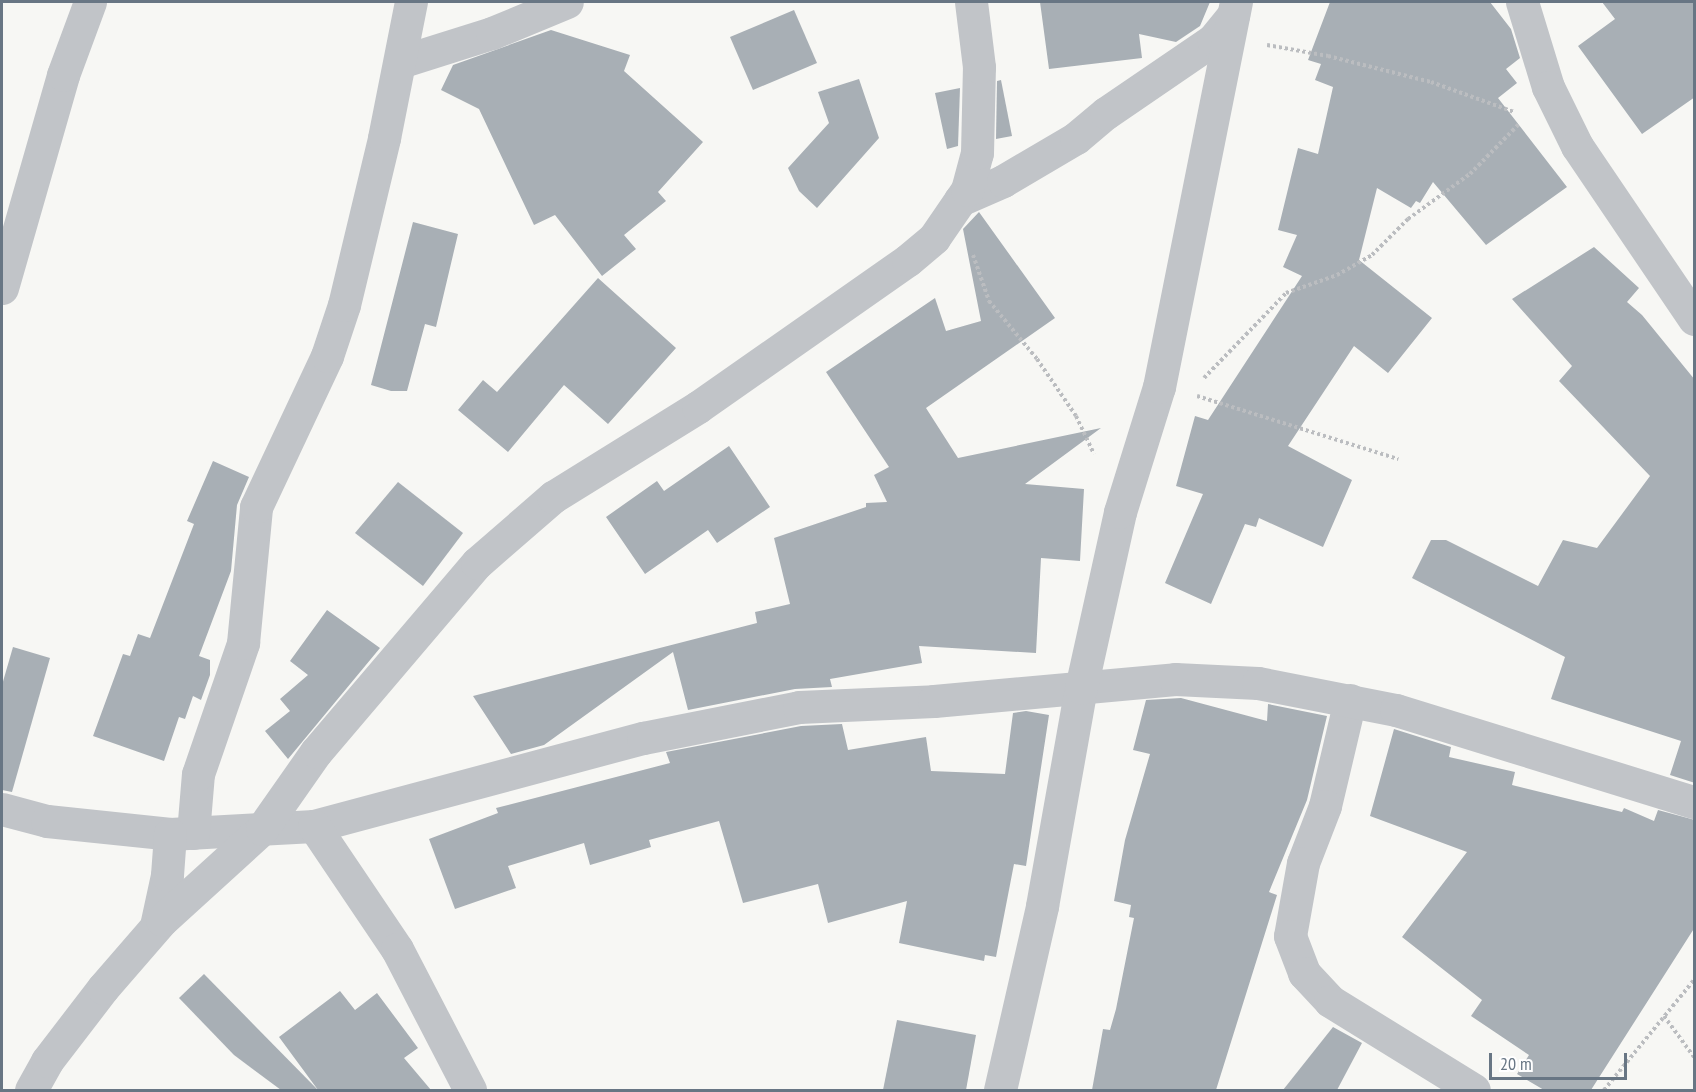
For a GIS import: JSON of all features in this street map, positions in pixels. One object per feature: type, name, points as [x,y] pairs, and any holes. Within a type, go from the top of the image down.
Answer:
[{"type":"street","points":[[2,288],[63,75],[90,2]]},
{"type":"street","points":[[156,926],[167,875],[198,774],[243,642],[256,507],[327,356],[344,305],[400,62],[411,2]]},
{"type":"street","points":[[400,62],[492,33],[567,2]]},
{"type":"street","points":[[970,195],[967,190],[977,153],[979,67],[971,2]]},
{"type":"street","points":[[1522,2],[1548,87],[1577,146],[1695,318]]},
{"type":"street","points":[[31,1090],[47,1061],[156,926],[262,829],[316,752],[477,563],[553,497],[698,406],[908,260],[934,238],[970,195],[1003,181],[1076,138],[1106,113],[1213,40],[1233,20]]},
{"type":"street","points":[[1000,1090],[1042,906],[1081,688],[1120,512],[1174,390],[1233,20]]},
{"type":"street","points":[[2,809],[47,821],[181,834],[314,826],[643,738],[799,707],[934,701],[1175,679],[1258,683],[1396,710],[1695,802]]},
{"type":"street","points":[[1350,700],[1325,806],[1303,862],[1290,936],[1304,973],[1330,1001],[1474,1090]]},
{"type":"street","points":[[314,826],[398,949],[470,1090]]},
{"type":"path","points":[[1174,390],[1286,293],[1337,275],[1372,255],[1408,219],[1470,174],[1526,116],[1431,82],[1276,45],[1233,20]]},
{"type":"path","points":[[970,195],[973,260],[989,301],[1011,324],[1076,416],[1120,512]]},
{"type":"path","points":[[1174,390],[1398,459]]},
{"type":"path","points":[[1605,1090],[1695,980]]},
{"type":"path","points":[[1664,1016],[1695,1057]]},
{"type":"building","points":[[1040,2],[1210,2],[1200,26],[1176,42],[1139,34],[1142,58],[1049,69]]},
{"type":"building","points":[[1330,2],[1490,2],[1511,29],[1520,58],[1506,69],[1517,83],[1498,98],[1567,187],[1486,245],[1433,182],[1420,203],[1416,201],[1411,208],[1377,188],[1359,260],[1432,318],[1388,373],[1354,346],[1288,446],[1352,480],[1323,547],[1259,518],[1256,527],[1245,524],[1211,604],[1165,583],[1203,494],[1176,486],[1195,416],[1208,420],[1302,276],[1283,267],[1297,235],[1278,230],[1298,148],[1318,154],[1333,87],[1315,80],[1321,64],[1308,60]]},
{"type":"building","points":[[1602,2],[1695,2],[1695,97],[1642,134],[1578,46],[1615,19]]},
{"type":"building","points":[[794,10],[817,63],[753,90],[730,37]]},
{"type":"building","points":[[551,30],[630,55],[624,71],[703,142],[658,192],[666,201],[624,235],[636,249],[602,276],[555,215],[534,225],[479,109],[441,90],[453,65]]},
{"type":"building","points":[[859,79],[879,138],[817,208],[799,191],[788,168],[829,123],[818,92]]},
{"type":"building","points":[[1001,80],[1012,136],[996,139],[997,81]]},
{"type":"building","points":[[960,88],[958,146],[947,149],[935,93]]},
{"type":"building","points":[[979,212],[1055,318],[926,408],[958,458],[1101,428],[1025,484],[1084,489],[1080,561],[1041,558],[1036,653],[919,646],[922,663],[830,679],[832,687],[795,689],[688,710],[673,652],[544,745],[511,754],[473,696],[757,623],[755,612],[790,604],[774,538],[866,507],[866,503],[887,502],[874,475],[889,467],[826,372],[935,298],[946,331],[981,321],[963,229]]},
{"type":"building","points":[[413,222],[458,234],[436,327],[425,324],[407,391],[391,391],[371,385]]},
{"type":"building","points":[[1594,247],[1639,288],[1627,302],[1642,315],[1695,380],[1695,783],[1670,775],[1681,741],[1551,699],[1565,657],[1412,578],[1431,540],[1446,540],[1538,586],[1563,540],[1597,548],[1650,476],[1559,381],[1572,366],[1512,299]]},
{"type":"building","points":[[598,278],[676,348],[608,424],[564,385],[508,452],[458,410],[483,380],[497,392]]},
{"type":"building","points":[[729,446],[770,507],[717,543],[708,530],[645,574],[606,517],[657,481],[664,491]]},
{"type":"building","points":[[213,461],[249,477],[237,505],[231,571],[199,656],[210,660],[210,675],[201,700],[193,696],[185,719],[179,717],[164,761],[93,736],[123,654],[130,656],[138,634],[150,638],[194,524],[187,521]]},
{"type":"building","points":[[398,482],[463,533],[423,586],[355,533]]},
{"type":"building","points":[[327,610],[380,648],[288,759],[265,731],[290,711],[280,699],[308,675],[290,661]]},
{"type":"building","points":[[13,647],[50,658],[12,792],[2,790],[2,685]]},
{"type":"building","points":[[1181,698],[1267,721],[1268,704],[1327,716],[1307,800],[1269,892],[1277,895],[1216,1090],[1092,1090],[1103,1029],[1110,1030],[1116,1009],[1134,918],[1129,917],[1131,905],[1114,901],[1125,840],[1150,754],[1133,750],[1146,700]]},
{"type":"building","points":[[1026,711],[1049,715],[1026,866],[1014,864],[996,957],[985,955],[984,961],[899,943],[907,901],[828,923],[818,884],[743,903],[719,821],[649,840],[651,847],[590,865],[584,843],[508,866],[516,888],[455,909],[429,839],[498,813],[496,808],[670,763],[666,752],[801,726],[842,724],[848,750],[926,737],[931,771],[1005,774],[1013,713]]},
{"type":"building","points":[[1394,729],[1451,747],[1449,757],[1515,772],[1512,785],[1622,812],[1624,808],[1654,821],[1658,810],[1695,820],[1695,927],[1591,1090],[1544,1090],[1517,1074],[1529,1055],[1471,1016],[1482,1000],[1402,937],[1467,852],[1370,816]]},
{"type":"building","points":[[204,974],[318,1090],[281,1090],[234,1055],[179,998]]},
{"type":"building","points":[[340,991],[355,1010],[377,993],[418,1048],[404,1058],[431,1090],[318,1090],[279,1037]]},
{"type":"building","points":[[897,1020],[976,1035],[966,1090],[883,1090]]},
{"type":"building","points":[[1333,1027],[1362,1043],[1337,1090],[1283,1090]]}]
